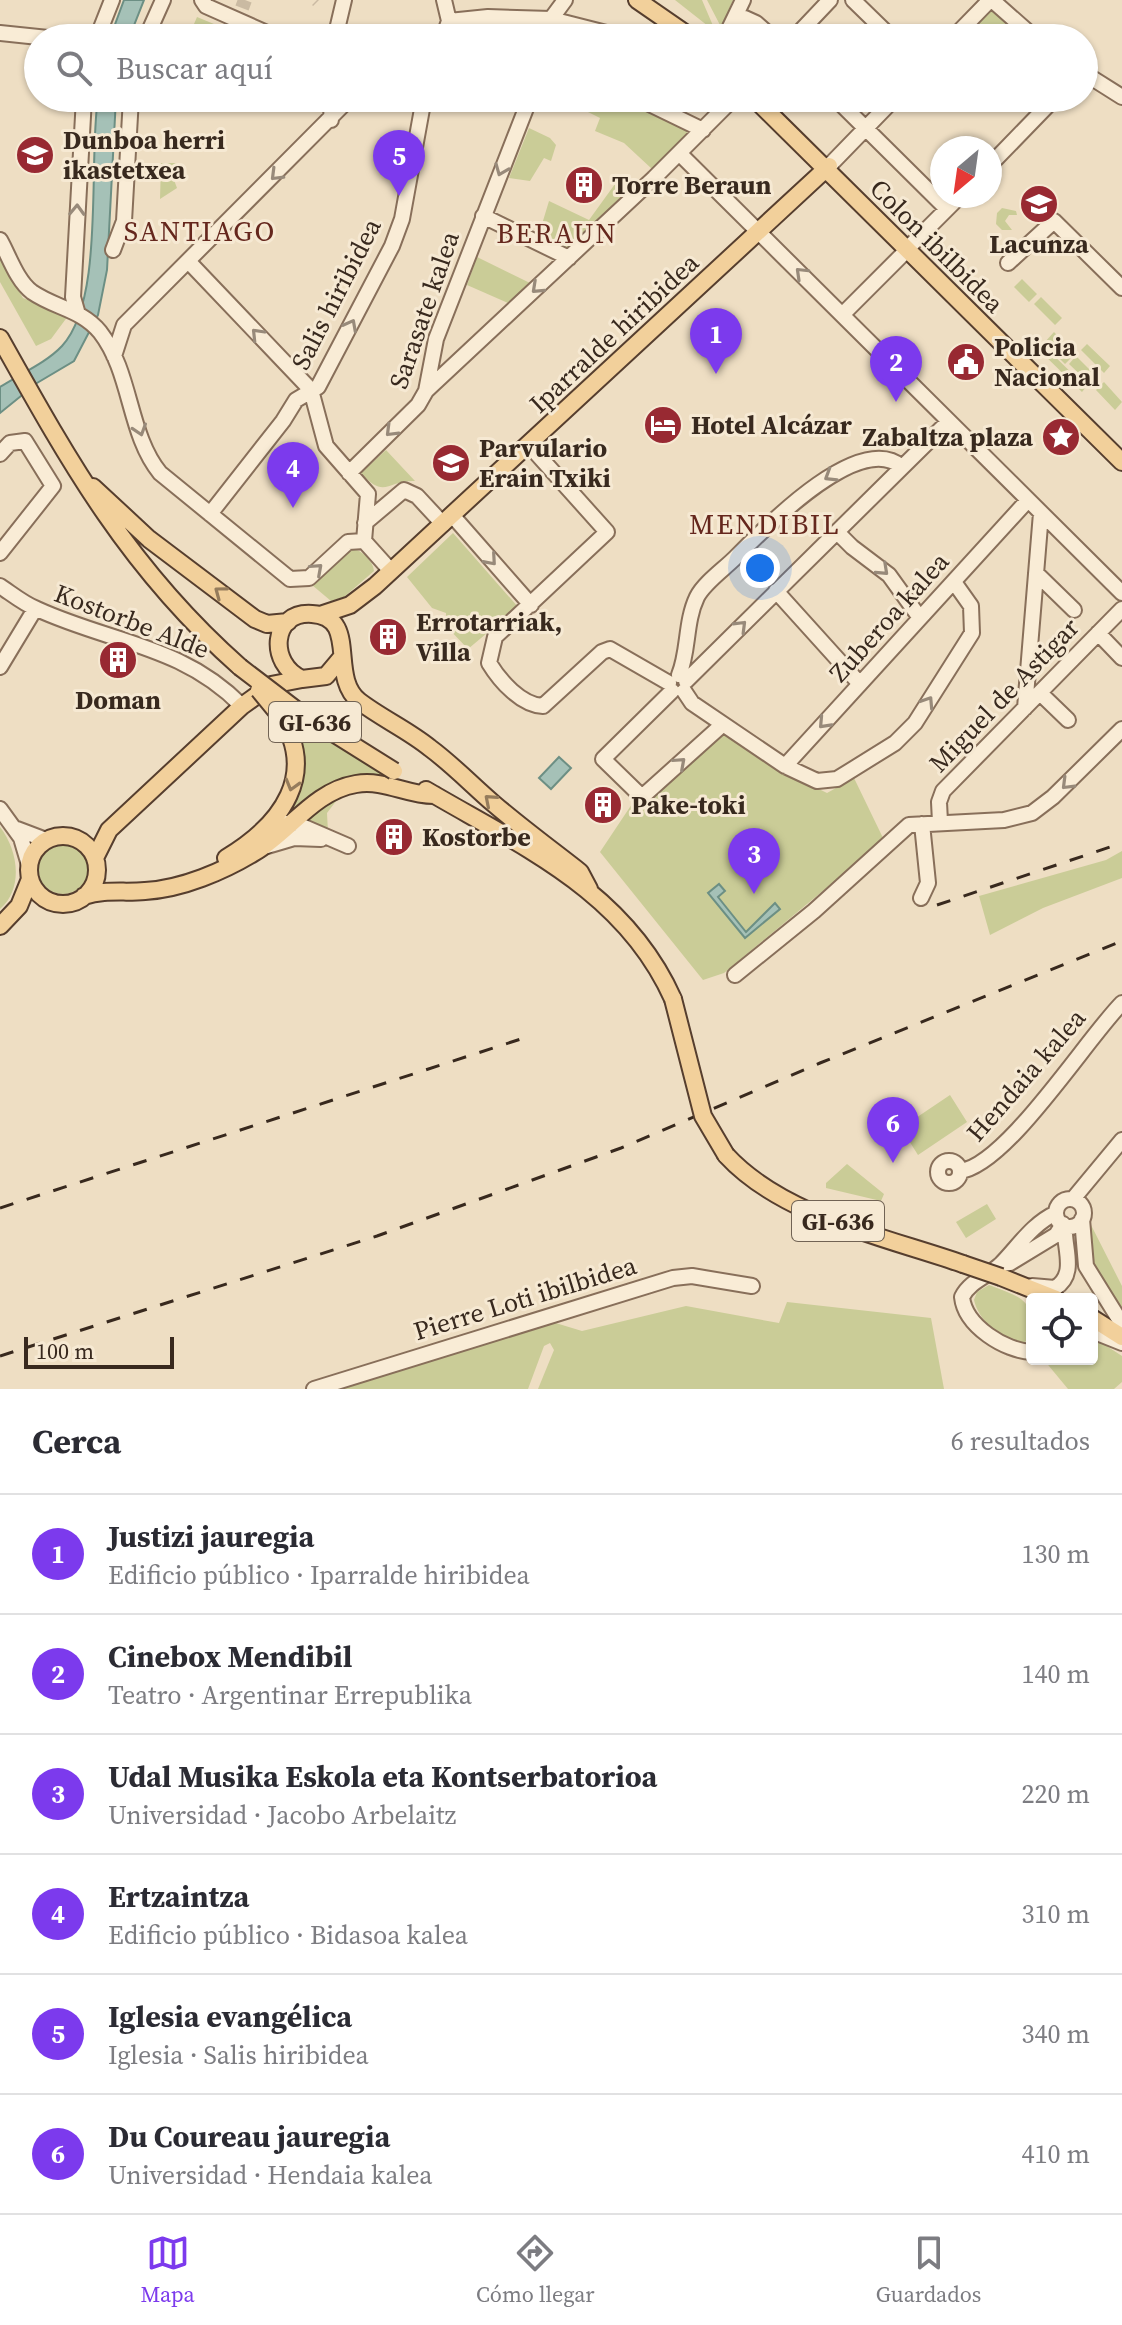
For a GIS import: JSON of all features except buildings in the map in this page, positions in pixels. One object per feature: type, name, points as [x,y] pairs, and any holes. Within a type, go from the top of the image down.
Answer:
[{"type":"main road","points":[[637,0],[674,24]]},
{"type":"main road","points":[[650,0],[680,24]]},
{"type":"main road","name":"Colon ibilbidea","points":[[769,112],[1122,455]]},
{"type":"main road","points":[[774,112],[828,168]]},
{"type":"main road","name":"Iparralde hiribidea","points":[[320,615],[360,599],[828,168]]},
{"type":"main road","name":"Colon ibilbidea","points":[[909,248],[1122,462]]},
{"type":"main road","name":"GI-636","points":[[3,343],[70,463],[140,565],[194,625],[240,667],[306,717],[589,889],[636,938],[673,999],[698,1104],[707,1127],[726,1155],[760,1186],[788,1202],[963,1264],[1001,1271],[1042,1293]]},
{"type":"main road","points":[[70,463],[149,539],[255,619],[267,624],[288,622],[303,614],[320,615],[334,624],[342,652],[345,683],[357,699],[430,748],[580,872],[589,889]]},
{"type":"main road","name":"Iparralde hiribidea","points":[[342,652],[348,622],[360,599]]},
{"type":"main road","points":[[262,689],[272,671],[281,632],[288,622]]},
{"type":"main road","points":[[277,648],[282,664],[302,679]]},
{"type":"main road","points":[[0,926],[13,913],[30,872],[34,851],[46,840],[63,836],[80,840],[109,830],[262,689],[281,681],[326,676],[342,652]]},
{"type":"main road","points":[[209,872],[270,824],[291,791],[296,764],[294,744],[277,712],[240,667]]},
{"type":"main road","points":[[13,913],[52,902],[69,903],[106,891],[156,890],[209,872],[263,847],[320,799],[356,784],[384,784],[421,796],[435,795]]},
{"type":"main road","points":[[84,896],[94,883],[96,862],[109,830]]},
{"type":"main road","points":[[80,840],[110,881],[129,891]]},
{"type":"main road","points":[[30,872],[38,893],[52,902]]},
{"type":"main road","points":[[1098,1322],[1122,1340]]},
{"type":"street","points":[[103,24],[112,0]]},
{"type":"street","points":[[152,24],[163,0]]},
{"type":"street","points":[[338,24],[344,0]]},
{"type":"street","points":[[444,0],[448,24]]},
{"type":"street","points":[[550,24],[565,0]]},
{"type":"street","points":[[807,24],[830,0]]},
{"type":"street","points":[[853,0],[878,24]]},
{"type":"street","points":[[967,24],[991,0],[1019,24]]},
{"type":"street","points":[[204,3],[248,24]]},
{"type":"street","points":[[730,24],[741,3]]},
{"type":"street","points":[[449,21],[488,17],[551,19],[571,24]]},
{"type":"street","points":[[738,24],[745,18],[757,24]]},
{"type":"street","points":[[0,33],[24,36]]},
{"type":"street","points":[[1098,82],[1122,97]]},
{"type":"street","points":[[78,312],[74,288],[83,112]]},
{"type":"street","points":[[113,250],[124,221],[130,112]]},
{"type":"street","points":[[331,112],[331,120]]},
{"type":"street","points":[[114,356],[122,327],[338,112]]},
{"type":"street","name":"Salis hiribidea","points":[[368,494],[326,446],[311,390],[318,387],[400,227],[421,112]]},
{"type":"street","name":"Sarasate kalea","points":[[349,473],[418,405],[426,391],[436,339],[524,112]]},
{"type":"street","points":[[666,112],[703,130]]},
{"type":"street","points":[[426,391],[720,112]]},
{"type":"street","points":[[843,314],[947,209],[849,112]]},
{"type":"street","points":[[828,168],[881,112]]},
{"type":"street","points":[[1002,153],[1041,112]]},
{"type":"street","points":[[679,153],[1122,593]]},
{"type":"street","points":[[483,216],[569,258]]},
{"type":"street","points":[[1008,263],[1054,221],[1122,288]]},
{"type":"street","points":[[0,240],[29,290],[78,312],[97,329],[114,356],[148,459],[160,473],[278,571],[299,581],[309,578],[348,542],[364,541]]},
{"type":"street","points":[[189,262],[311,390],[288,409],[283,421],[210,514]]},
{"type":"street","points":[[51,300],[64,297],[74,288]]},
{"type":"street","points":[[97,329],[122,327]]},
{"type":"street","points":[[722,725],[642,797],[603,759],[948,422]]},
{"type":"street","points":[[0,454],[10,443],[25,441],[53,486],[0,553]]},
{"type":"street","points":[[529,445],[607,532],[495,637],[489,663],[496,675],[532,706],[543,706],[602,652],[610,649],[678,684],[692,703],[785,766],[817,781],[831,781],[876,757],[915,723],[972,633],[971,606],[954,582]]},
{"type":"street","points":[[678,684],[697,596],[767,526],[824,478],[843,468],[886,458],[902,467]]},
{"type":"street","points":[[365,523],[393,497],[411,491],[447,520],[531,605]]},
{"type":"street","points":[[391,571],[364,541],[369,513],[368,494],[393,497]]},
{"type":"street","name":"Zuberoa kalea","points":[[785,766],[1028,500]]},
{"type":"street","points":[[1025,708],[1041,513]]},
{"type":"street","points":[[837,532],[889,575],[920,618]]},
{"type":"street","points":[[1036,573],[1074,610]]},
{"type":"street","name":"Kostorbe Alde","points":[[0,586],[35,609],[183,661],[212,677],[242,706]]},
{"type":"street","points":[[776,591],[860,684]]},
{"type":"street","points":[[0,667],[35,609]]},
{"type":"street","name":"Miguel de Astigar","points":[[940,822],[939,802],[943,791],[1122,609]]},
{"type":"street","points":[[1098,633],[1122,658]]},
{"type":"street","points":[[1040,693],[1068,720]]},
{"type":"street","points":[[735,975],[814,911],[909,825],[1004,820],[1032,813],[1053,797],[1122,729]]},
{"type":"street","points":[[0,809],[17,829],[30,872]]},
{"type":"street","points":[[209,872],[235,858],[276,826],[292,823],[348,846],[313,837],[294,838],[263,847]]},
{"type":"street","points":[[921,898],[928,883],[922,824]]},
{"type":"street","points":[[17,829],[46,840]]},
{"type":"street","name":"Hendaia kalea","points":[[960,1171],[979,1165],[1005,1142],[1122,1003]]},
{"type":"street","points":[[1061,1221],[1075,1225],[1079,1209],[1122,1140]]},
{"type":"street","points":[[1122,1155],[1079,1209],[1086,1266],[1122,1324]]},
{"type":"street","points":[[1026,1349],[1000,1344],[963,1304],[966,1288],[1001,1271],[1056,1235],[1063,1200],[1079,1209]]},
{"type":"street","points":[[1020,1284],[1055,1288],[1065,1280],[1069,1264],[1061,1221]]},
{"type":"street","name":"Pierre Loti ibilbidea","points":[[314,1389],[673,1278],[692,1276],[752,1286]]},
{"type":"street","points":[[1020,1284],[1028,1293]]},
{"type":"street","points":[[1098,1333],[1122,1340]]},
{"type":"green space","points":[[675,0],[702,0],[712,24],[705,24]]},
{"type":"green space","points":[[707,0],[733,0],[722,24],[719,24]]},
{"type":"green space","points":[[989,12],[999,12],[1012,24],[977,24]]},
{"type":"green space","points":[[197,17],[214,24],[194,24]]},
{"type":"green space","points":[[588,112],[655,112],[691,129],[652,169],[624,143],[595,131],[600,118]]},
{"type":"green space","points":[[529,128],[550,138],[556,145],[551,161],[544,158],[530,181],[509,178]]},
{"type":"green space","points":[[161,163],[177,163],[174,180],[177,188],[160,199]]},
{"type":"green space","points":[[615,184],[630,195],[569,254],[544,241],[539,234],[549,201],[589,220]]},
{"type":"green space","points":[[1002,208],[1016,211],[1017,215],[1009,215],[1005,221],[1012,230],[1002,230],[996,224],[997,213]]},
{"type":"green space","points":[[0,256],[23,298],[68,316],[51,339],[36,346],[0,282]]},
{"type":"green space","points":[[477,257],[530,283],[508,303],[467,285]]},
{"type":"green space","points":[[1022,279],[1037,294],[1029,302],[1014,287]]},
{"type":"green space","points":[[1041,297],[1062,318],[1055,325],[1034,304]]},
{"type":"green space","points":[[1054,332],[1075,354],[1065,364],[1044,343]]},
{"type":"green space","points":[[1087,344],[1110,366],[1104,373],[1081,350]]},
{"type":"green space","points":[[1043,345],[1086,387],[1082,392],[1038,349]]},
{"type":"green space","points":[[1076,356],[1098,378],[1091,385],[1069,364]]},
{"type":"green space","points":[[1104,382],[1122,402],[1115,410],[1096,390]]},
{"type":"green space","points":[[386,450],[415,481],[381,487],[361,473]]},
{"type":"green space","points":[[453,533],[518,607],[468,649],[446,626],[446,613],[432,608],[407,577]]},
{"type":"green space","points":[[352,548],[366,556],[374,571],[344,597],[331,601],[312,585]]},
{"type":"green space","points":[[282,711],[393,780],[306,806],[276,823],[288,808],[299,782],[297,756]]},
{"type":"green space","points":[[719,730],[762,761],[827,793],[854,778],[884,840],[724,973],[703,980],[600,852],[636,798]]},
{"type":"green space","points":[[343,792],[327,813],[328,832],[299,821]]},
{"type":"green space","points":[[0,827],[11,847],[16,869],[13,891],[0,909]]},
{"type":"green space","points":[[63,844],[81,851],[88,869],[81,887],[63,894],[45,887],[38,869],[45,851]]},
{"type":"green space","points":[[1122,851],[1122,878],[1043,908],[990,935],[979,896],[1106,860]]},
{"type":"green space","points":[[950,1095],[967,1122],[918,1155],[901,1128]]},
{"type":"green space","points":[[847,1164],[884,1194],[881,1201],[826,1188],[826,1183]]},
{"type":"green space","points":[[987,1204],[996,1219],[966,1238],[956,1222]]},
{"type":"green space","points":[[1091,1225],[1122,1286],[1122,1312],[1091,1261],[1088,1226]]},
{"type":"green space","points":[[989,1285],[1024,1301],[1026,1341],[1015,1341],[986,1322],[974,1300],[977,1292]]},
{"type":"green space","points":[[787,1302],[931,1318],[944,1389],[538,1389],[554,1350],[550,1343],[544,1346],[528,1389],[334,1389],[549,1321],[582,1331],[686,1306],[779,1323]]},
{"type":"green space","points":[[1098,1343],[1122,1356],[1122,1382],[1114,1389],[1068,1389],[1048,1365],[1098,1365]]},
{"type":"water","points":[[124,0],[144,0],[135,24],[115,24]]},
{"type":"water","points":[[96,112],[115,112],[107,270],[98,315],[74,361],[37,383],[0,413],[0,387],[56,352],[75,325],[90,264]]},
{"type":"water","points":[[559,757],[571,768],[551,789],[539,778]]},
{"type":"water","points":[[719,884],[725,891],[718,897],[746,932],[775,903],[780,909],[745,938],[708,893]]},
{"type":"tunnel","points":[[242,8],[245,0]]},
{"type":"railway","points":[[937,905],[1122,843]]},
{"type":"railway","points":[[0,1356],[377,1236],[621,1148],[820,1063],[1122,941]]},
{"type":"railway","points":[[0,1208],[524,1038]]},
{"type":"place","name":"Dunboa herri ikastetxea","points":[[35,155]]},
{"type":"place","name":"Torre Beraun","points":[[584,185]]},
{"type":"place","name":"Iglesia evangélica","points":[[399,196]]},
{"type":"place","name":"Lacunza","points":[[1039,204]]},
{"type":"place","name":"Policia Nacional","points":[[966,362]]},
{"type":"place","name":"Justizi jauregia","points":[[716,374]]},
{"type":"place","name":"Cinebox Mendibil","points":[[896,402]]},
{"type":"place","name":"Hotel Alcázar","points":[[663,425]]},
{"type":"place","name":"Zabaltza plaza","points":[[1061,437]]},
{"type":"place","name":"Parvulario Erain Txiki","points":[[451,463]]},
{"type":"place","name":"Ertzaintza","points":[[293,508]]},
{"type":"place","name":"Errotarriak, Villa","points":[[388,637]]},
{"type":"place","name":"Doman","points":[[118,660]]},
{"type":"place","name":"Pake-toki","points":[[603,805]]},
{"type":"place","name":"Kostorbe","points":[[394,837]]},
{"type":"place","name":"Udal Musika Eskola eta Kontserbatorioa","points":[[754,894]]},
{"type":"place","name":"Du Coureau jauregia","points":[[893,1163]]},
{"type":"district","name":"SANTIAGO","points":[[200,231]]},
{"type":"district","name":"BERAUN","points":[[557,233]]},
{"type":"district","name":"MENDIBIL","points":[[765,524]]}]
